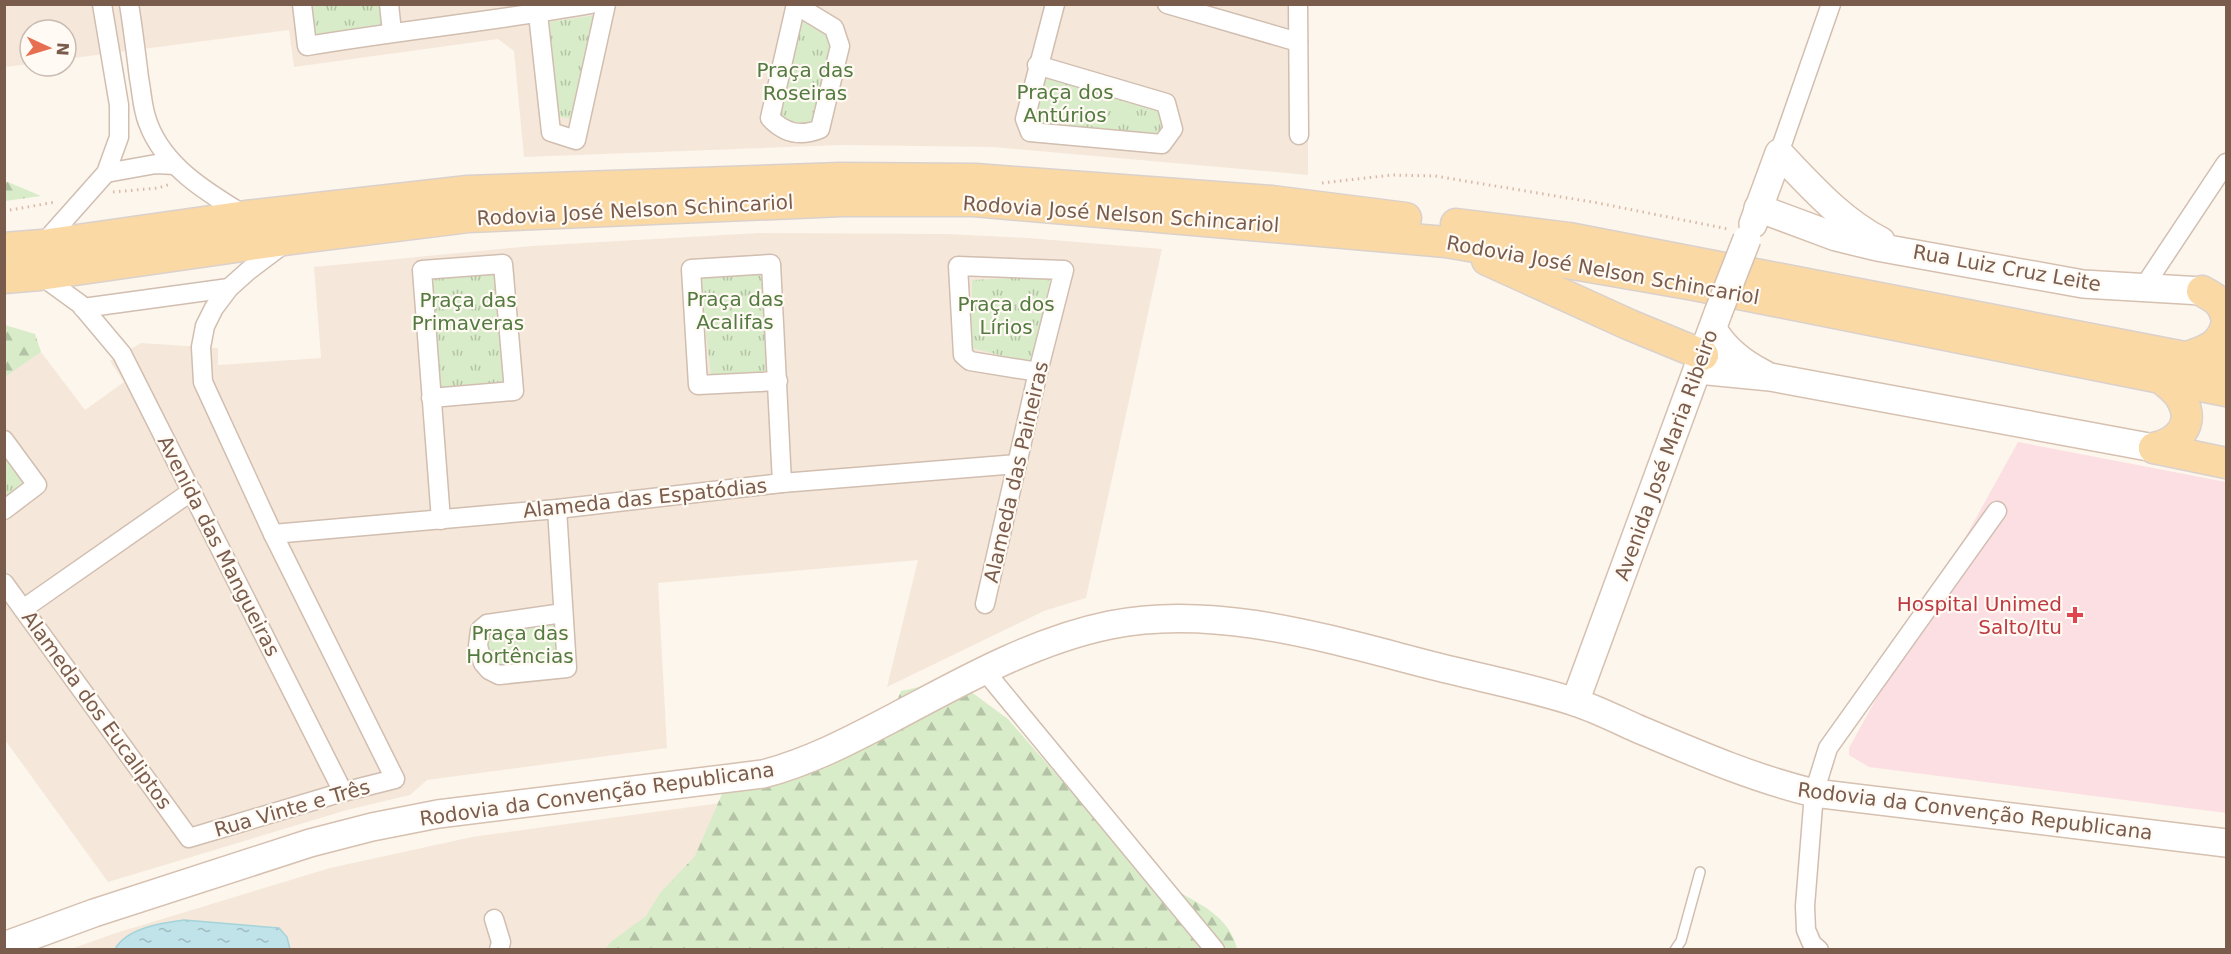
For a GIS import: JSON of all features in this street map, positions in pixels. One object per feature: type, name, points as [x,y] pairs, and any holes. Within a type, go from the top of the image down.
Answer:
[{"type":"main road","name":"Avenida José Maria Ribeiro","points":[[1575,702],[1779,153]]},
{"type":"main road","name":"Rua Luiz Cruz Leite","points":[[1779,153],[1840,215],[1861,231],[1901,250]]},
{"type":"main road","name":"Rodovia José Nelson Schincariol","points":[[4,248],[42,245],[246,216],[471,191],[841,178],[975,179],[1272,201],[1569,238],[2226,365]]},
{"type":"main road","name":"Rodovia José Nelson Schincariol","points":[[4,278],[469,217],[842,201],[963,201],[1271,225],[1446,242],[1694,285],[2226,391]]},
{"type":"main road","name":"Rua Luiz Cruz Leite","points":[[1758,208],[1836,237],[1877,248],[1901,250],[2063,281],[2214,292]]},
{"type":"main road","points":[[1446,242],[1630,325],[1722,344],[1749,367],[1770,377],[2226,463]]},
{"type":"main road","points":[[2214,292],[2222,304],[2226,317]]},
{"type":"main road","points":[[2187,357],[2209,350],[2217,344],[2226,326]]},
{"type":"main road","points":[[1708,342],[1770,377]]},
{"type":"main road","points":[[2154,448],[2165,446],[2177,439],[2186,425],[2183,401],[2163,379]]},
{"type":"main road","name":"Rodovia da Convenção Republicana","points":[[4,946],[94,913],[278,853],[372,827],[438,814],[763,774],[789,768],[850,741],[984,670],[1079,633],[1111,624],[1149,619],[1194,619],[1294,630],[1575,702],[1735,769],[1782,786],[1814,794],[2226,843]]},
{"type":"street","points":[[42,245],[106,173],[119,137],[120,122],[102,4]]},
{"type":"street","points":[[129,4],[144,109],[153,135],[175,165],[210,194],[246,216]]},
{"type":"street","points":[[302,4],[307,46],[392,32],[538,14],[591,4]]},
{"type":"street","points":[[389,4],[392,32]]},
{"type":"street","points":[[538,14],[551,132],[576,140],[606,4]]},
{"type":"street","points":[[1038,65],[1167,103],[1173,129],[1162,144],[1030,132],[1025,119],[1038,65],[1054,4]]},
{"type":"street","points":[[1298,4],[1299,135]]},
{"type":"street","name":"Avenida José Maria Ribeiro","points":[[1779,153],[1831,4]]},
{"type":"street","points":[[796,5],[834,28],[840,46],[820,129],[813,132],[789,133],[778,127],[770,118],[796,5]]},
{"type":"street","points":[[1175,6],[1298,42]]},
{"type":"street","points":[[2144,288],[2226,163]]},
{"type":"street","points":[[106,173],[145,166],[175,165]]},
{"type":"street","points":[[273,534],[202,382],[201,347],[205,326],[214,308],[229,288],[292,239]]},
{"type":"street","points":[[431,398],[514,390],[503,264],[422,270],[431,398],[441,520]]},
{"type":"street","points":[[778,381],[698,385],[691,269],[771,264],[778,381],[782,483]]},
{"type":"street","name":"Alameda das Paineiras","points":[[985,604],[1038,372],[1064,270],[958,266],[963,355],[970,361],[1038,372]]},
{"type":"street","name":"Avenida das Mangueiras","points":[[40,275],[83,308],[122,354],[343,792]]},
{"type":"street","points":[[83,308],[229,288]]},
{"type":"street","points":[[4,440],[37,485],[4,510]]},
{"type":"street","name":"Alameda das Espatódias","points":[[273,534],[557,509],[782,483],[1017,464]]},
{"type":"street","points":[[24,609],[192,491]]},
{"type":"street","points":[[557,509],[567,668],[499,675],[489,670],[483,663],[478,646],[480,630],[487,624],[563,613]]},
{"type":"street","points":[[1819,950],[1812,944],[1806,930],[1805,906],[1814,794],[1828,748],[1997,511]]},
{"type":"street","name":"Rua Vinte e Três","points":[[189,838],[343,792],[395,779],[273,534]]},
{"type":"street","name":"Alameda dos Eucaliptos","points":[[4,583],[189,838]]},
{"type":"street","points":[[984,670],[1215,950]]},
{"type":"street","points":[[494,919],[501,942],[499,950]]},
{"type":"lane","points":[[1675,950],[1681,941],[1700,872]]},
{"type":"shaded area","points":[[4,5],[1308,5],[1308,175],[994,147],[842,145],[524,157],[514,51],[498,39],[294,67],[289,30],[78,57],[78,18],[18,18],[18,65],[5,67]]},
{"type":"shaded area","points":[[759,233],[946,234],[1162,249],[1086,598],[1044,611],[887,687],[918,560],[658,583],[667,748],[427,780],[410,795],[347,810],[108,882],[5,740],[4,377],[41,352],[85,410],[124,382],[110,361],[141,343],[218,348],[218,365],[321,358],[314,267],[531,246]]},
{"type":"shaded area","name":"Hospital Unimed Salto/Itu","points":[[2018,442],[2226,482],[2226,813],[1869,767],[1849,755],[1849,748]]},
{"type":"shaded area","points":[[771,796],[710,949],[68,950],[116,933],[330,868],[472,837]]},
{"type":"green space","points":[[309,5],[382,5],[385,28],[313,37]]},
{"type":"green space","name":"Praça das Roseiras","points":[[800,13],[831,29],[837,46],[810,129],[774,117]]},
{"type":"green space","points":[[596,15],[575,120],[553,115],[550,22]]},
{"type":"green space","name":"Praça dos Antúrios","points":[[1045,72],[1163,105],[1167,126],[1160,138],[1040,127],[1035,110]]},
{"type":"green space","points":[[5,182],[8,182],[41,196],[5,201]]},
{"type":"green space","name":"Praça das Primaveras","points":[[500,270],[508,385],[440,389],[430,275]]},
{"type":"green space","name":"Praça das Acalifas","points":[[763,274],[772,374],[711,375],[699,278]]},
{"type":"green space","name":"Praça dos Lírios","points":[[1051,276],[1032,363],[971,348],[972,280]]},
{"type":"green space","points":[[5,325],[35,334],[41,352],[5,377]]},
{"type":"green space","points":[[4,454],[23,482],[5,498],[4,498]]},
{"type":"green space","name":"Praça das Hortências","points":[[560,617],[563,664],[492,667],[484,643],[488,628]]},
{"type":"green space","points":[[924,686],[949,686],[970,691],[1008,719],[1134,863],[1153,878],[1215,914],[1225,924],[1237,949],[604,950],[612,941],[646,916],[660,893],[695,856],[725,787],[750,781],[897,701],[901,691]]},
{"type":"water","points":[[184,920],[279,928],[287,937],[290,949],[115,949],[120,942],[136,931]]},
{"type":"place","name":"Hospital Unimed Salto/Itu","points":[[2075,615]]}]
